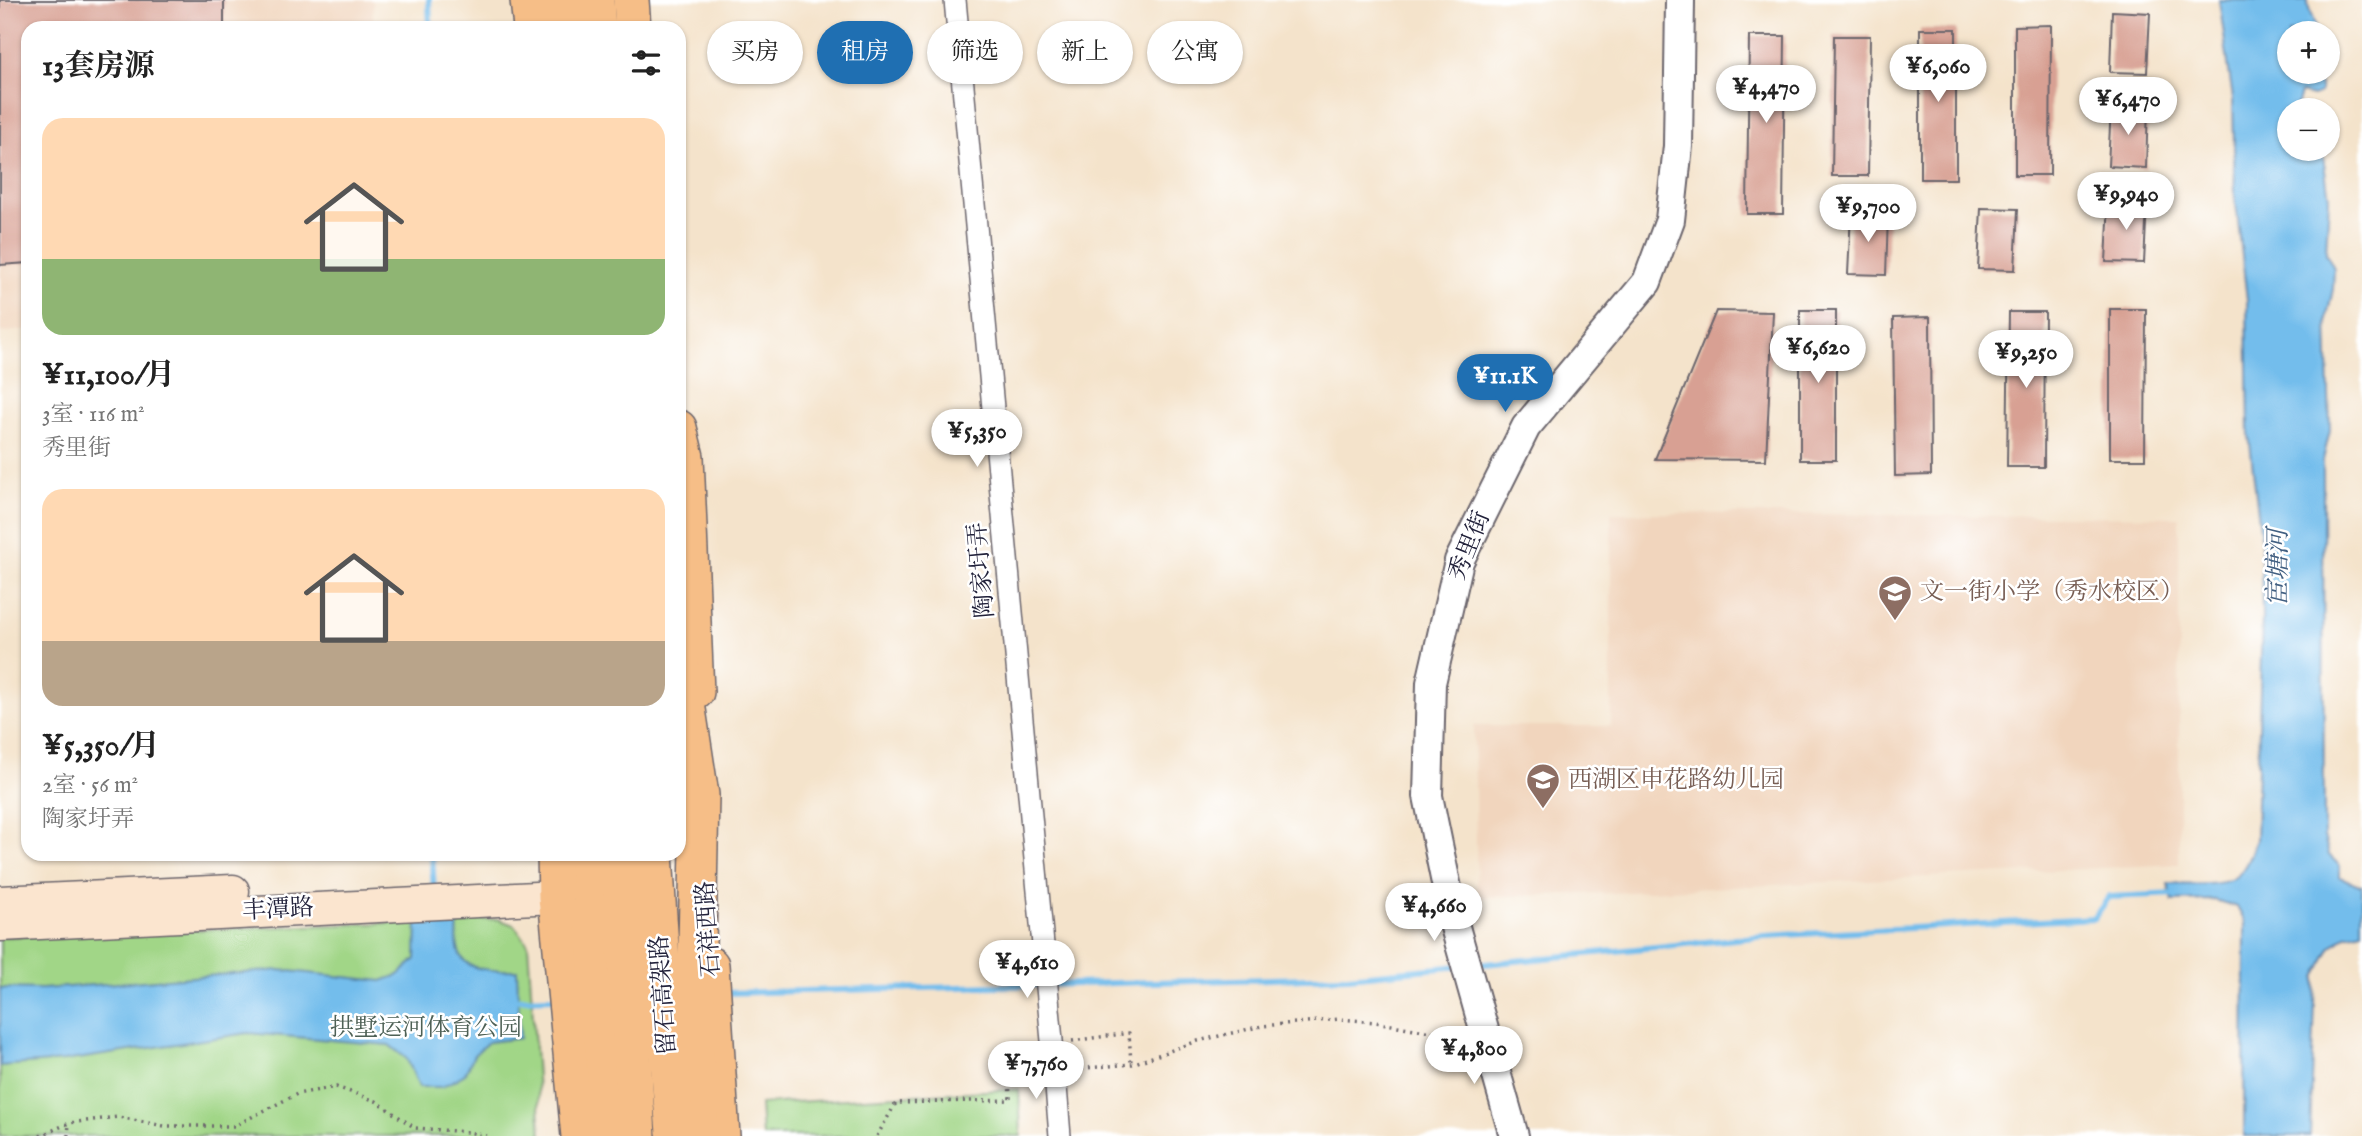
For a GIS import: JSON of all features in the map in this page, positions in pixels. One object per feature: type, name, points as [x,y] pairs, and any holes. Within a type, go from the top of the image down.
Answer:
[{"type":"highway","points":[[560,0],[562,21]]},
{"type":"highway","points":[[595,0],[596,21]]},
{"type":"highway","points":[[686,701],[701,795],[686,838]]},
{"type":"highway","points":[[588,861],[593,911],[636,981],[705,1036],[700,1136]]},
{"type":"highway","name":"留石高架路","points":[[621,861],[636,981],[672,1090],[676,1136]]},
{"type":"highway","name":"留石高架路","points":[[637,1136],[636,981],[653,861]]},
{"type":"highway","points":[[611,1136],[588,1040],[636,981],[678,861]]},
{"type":"main road","points":[[528,0],[530,21]]},
{"type":"main road","points":[[631,0],[632,21]]},
{"type":"main road","points":[[686,478],[701,795]]},
{"type":"main road","points":[[556,875],[636,981]]},
{"type":"main road","name":"丰潭路","points":[[0,925],[433,892],[556,875]]},
{"type":"main road","name":"丰潭路","points":[[0,902],[433,892]]},
{"type":"main road","points":[[705,1036],[722,1136]]},
{"type":"main road","points":[[579,1136],[588,1040]]},
{"type":"main road","points":[[588,1040],[591,1136]]},
{"type":"street","name":"陶家圩弄","points":[[955,0],[1060,1136]]},
{"type":"street","name":"秀里街","points":[[1514,1136],[1455,927],[1428,796],[1431,683],[1459,561],[1526,427],[1647,282],[1670,220],[1678,146],[1680,0]]},
{"type":"path","points":[[1054,1066],[1132,1064],[1198,1041],[1262,1026],[1340,1018],[1448,1035],[1484,1030]]},
{"type":"path","points":[[1129,1033],[1132,1064]]},
{"type":"path","points":[[877,1136],[896,1103],[1010,1100],[1008,1050]]},
{"type":"path","points":[[40,1136],[69,1123],[118,1117],[164,1126],[234,1126],[297,1094],[337,1087],[376,1101],[415,1129],[468,1132],[487,1136]]},
{"type":"path","points":[[68,1136],[69,1123]]},
{"type":"shaded area","points":[[0,0],[373,0],[373,21],[21,21],[21,330],[0,333]]},
{"type":"shaded area","name":"文一街小学（秀水校区）","points":[[1611,513],[2179,517],[2179,864],[1611,893],[1477,897],[1474,726],[1611,726]]},
{"type":"green space","name":"拱墅运河体育公园","points":[[498,919],[514,925],[528,944],[541,1136],[0,1136],[0,937]]},
{"type":"green space","points":[[1019,1089],[1021,1136],[762,1136],[760,1104]]},
{"type":"water","name":"宦塘河","points":[[2219,0],[2308,0],[2314,21],[2277,21],[2277,84],[2319,84],[2320,93],[2313,96],[2301,93],[2300,98],[2277,98],[2277,161],[2324,161],[2329,198],[2326,253],[2334,268],[2327,317],[2330,431],[2323,460],[2324,836],[2329,855],[2340,866],[2340,877],[2362,886],[2362,931],[2346,935],[2330,948],[2316,977],[2310,1136],[2244,1136],[2245,922],[2237,907],[2215,900],[2172,901],[2168,884],[2211,884],[2234,878],[2245,866],[2256,840],[2262,616],[2261,539],[2249,435],[2247,300],[2235,194],[2233,99]]},
{"type":"water","points":[[417,919],[458,919],[458,948],[466,962],[482,969],[517,970],[520,1038],[488,1042],[474,1055],[465,1074],[442,1087],[419,1087],[407,1059],[389,1045],[248,1033],[64,1061],[0,1066],[0,988],[42,989],[280,970],[382,981],[399,975],[416,959]]},
{"type":"building","points":[[0,0],[224,0],[224,21],[21,21],[21,264],[0,265]]},
{"type":"building","points":[[2112,11],[2150,13],[2147,73],[2110,72]]},
{"type":"building","points":[[2051,25],[2050,175],[2015,175],[2015,26]]},
{"type":"building","points":[[1920,29],[1956,29],[1956,179],[1920,179]]},
{"type":"building","points":[[1749,36],[1785,36],[1783,214],[1747,214]]},
{"type":"building","points":[[1834,36],[1870,36],[1868,176],[1832,176]]},
{"type":"building","points":[[2111,106],[2148,107],[2146,168],[2108,166]]},
{"type":"building","points":[[2109,201],[2147,202],[2144,263],[2106,262]]},
{"type":"building","points":[[1981,208],[2018,209],[2015,270],[1978,269]]},
{"type":"building","points":[[1851,213],[1888,215],[1886,275],[1848,274]]},
{"type":"building","points":[[2110,309],[2146,309],[2145,459],[2110,459]]},
{"type":"building","points":[[1800,310],[1836,310],[1836,460],[1800,460]]},
{"type":"building","points":[[1716,311],[1773,312],[1766,460],[1655,459]]},
{"type":"building","points":[[2009,312],[2045,312],[2044,467],[2007,467]]},
{"type":"building","points":[[1930,317],[1931,475],[1895,476],[1893,318]]},
{"type":"waterway","points":[[429,0],[430,21]]},
{"type":"waterway","points":[[432,861],[434,894]]},
{"type":"waterway","points":[[1474,965],[1765,936],[2094,918],[2109,897],[2178,894]]},
{"type":"waterway","points":[[722,993],[1348,977],[1460,966]]},
{"type":"waterway","points":[[512,999],[554,998]]},
{"type":"place","name":"文一街小学（秀水校区）","points":[[1895,622]]},
{"type":"place","name":"西湖区申花路幼儿园","points":[[1543,810]]}]
